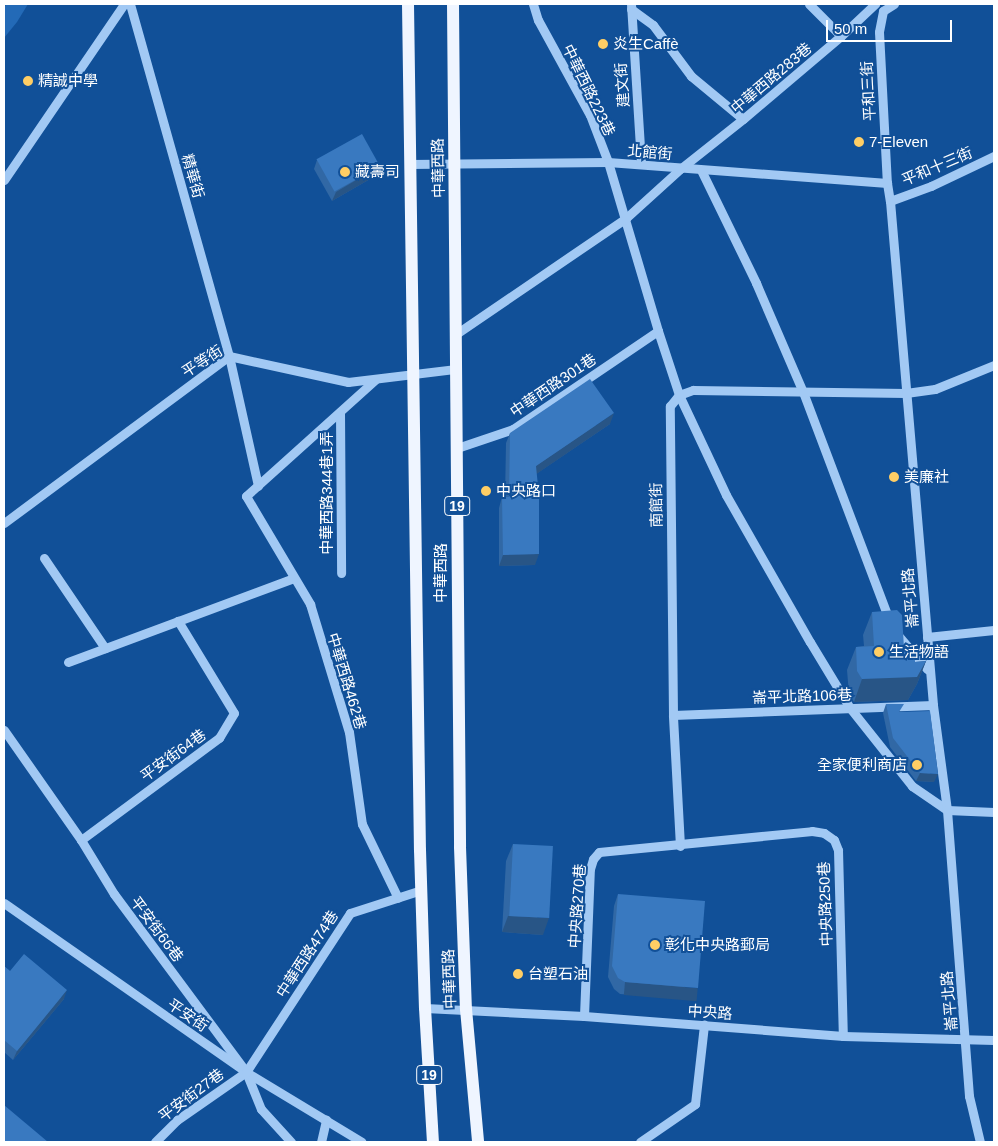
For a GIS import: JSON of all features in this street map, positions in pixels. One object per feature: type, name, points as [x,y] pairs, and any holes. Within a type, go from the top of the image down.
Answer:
[{"type":"main road","name":"中華西路","points":[[408,4],[412,375],[421,890],[425,1008]]},
{"type":"main road","name":"中華西路","points":[[452,4],[460,847],[466,1009],[478,1142]]},
{"type":"main road","name":"19","points":[[425,1008],[434,1142]]},
{"type":"street","points":[[4,180],[124,4]]},
{"type":"street","name":"精華街","points":[[130,4],[229,356],[258,486]]},
{"type":"street","name":"中華西路223巷","points":[[533,4],[538,20],[590,115],[608,162],[658,331],[680,394],[726,496],[850,708],[912,786],[946,810]]},
{"type":"street","points":[[810,4],[841,36]]},
{"type":"street","points":[[873,6],[883,11],[894,4]]},
{"type":"street","name":"中華西路283巷","points":[[626,218],[680,168],[743,119],[841,36],[873,6]]},
{"type":"street","points":[[631,7],[653,25],[690,76],[743,119]]},
{"type":"street","name":"建文街","points":[[631,7],[641,164]]},
{"type":"street","name":"平和三街","points":[[883,11],[879,32],[887,183]]},
{"type":"street","name":"平和十三街","points":[[890,201],[931,186],[994,156]]},
{"type":"street","name":"北館街","points":[[410,164],[608,162],[887,183]]},
{"type":"street","points":[[701,170],[756,283],[803,392],[893,628],[930,673]]},
{"type":"street","name":"崙平北路","points":[[887,183],[933,705],[946,810],[966,1040],[968,1096],[980,1142]]},
{"type":"street","points":[[456,334],[626,218]]},
{"type":"street","name":"中華西路301巷","points":[[457,448],[513,429],[658,331]]},
{"type":"street","name":"平等街","points":[[4,523],[229,356],[348,382],[456,369]]},
{"type":"street","points":[[680,394],[693,390],[906,393],[935,389],[994,365]]},
{"type":"street","points":[[258,486],[376,379]]},
{"type":"street","name":"南館街","points":[[680,394],[670,406],[668,416],[673,715],[680,846]]},
{"type":"street","name":"中華西路344巷1弄","points":[[340,412],[342,573]]},
{"type":"street","name":"中華西路462巷","points":[[258,486],[246,496],[310,604],[350,732],[362,824],[398,898]]},
{"type":"street","points":[[44,558],[104,648]]},
{"type":"street","points":[[68,662],[294,578]]},
{"type":"street","name":"平安街64巷","points":[[81,840],[220,738],[234,713],[178,621]]},
{"type":"street","points":[[927,637],[994,630]]},
{"type":"street","name":"崙平北路106巷","points":[[673,715],[933,705]]},
{"type":"street","name":"平安街66巷","points":[[4,730],[81,840],[114,894],[246,1072],[261,1109],[291,1142]]},
{"type":"street","points":[[946,810],[994,812]]},
{"type":"street","name":"中央路250巷","points":[[680,846],[812,831],[824,833],[834,840],[838,850],[843,1036]]},
{"type":"street","name":"中央路270巷","points":[[584,1016],[593,859],[599,852],[680,846]]},
{"type":"street","name":"中華西路474巷","points":[[246,1072],[350,913],[421,890]]},
{"type":"street","points":[[4,917],[7,906]]},
{"type":"street","name":"平安街","points":[[7,906],[246,1072],[362,1142]]},
{"type":"street","name":"中央路","points":[[425,1008],[584,1016],[843,1036],[994,1040]]},
{"type":"street","points":[[640,1142],[695,1104],[704,1025]]},
{"type":"street","name":"平安街27巷","points":[[155,1142],[177,1120],[246,1072]]},
{"type":"street","points":[[321,1142],[326,1120]]},
{"type":"shaded area","points":[[6,4],[28,4],[4,38],[4,8]]},
{"type":"building","name":"藏壽司","points":[[362,134],[380,166],[334,192],[317,159]]},
{"type":"building","points":[[590,379],[614,413],[536,466],[539,496],[539,554],[503,555],[502,497],[509,497],[510,433]]},
{"type":"building","points":[[897,610],[902,615],[904,648],[914,647],[915,662],[926,661],[917,677],[862,679],[857,671],[856,647],[874,646],[872,612]]},
{"type":"building","name":"全家便利商店","points":[[886,704],[904,704],[899,712],[930,711],[938,774],[920,773],[893,738]]},
{"type":"building","points":[[513,844],[553,846],[549,918],[509,916]]},
{"type":"building","name":"彰化中央路郵局","points":[[618,894],[705,901],[698,988],[625,982],[618,978],[612,966]]},
{"type":"building","points":[[24,954],[67,990],[17,1051],[4,1040],[4,966],[10,971]]},
{"type":"building","points":[[4,1105],[48,1142],[4,1142]]},
{"type":"place","name":"炎生Caffè","points":[[603,44]]},
{"type":"place","name":"精誠中學","points":[[28,81]]},
{"type":"place","name":"7-Eleven","points":[[859,142]]},
{"type":"place","name":"藏壽司","points":[[345,172]]},
{"type":"place","name":"美廉社","points":[[894,477]]},
{"type":"place","name":"中央路口","points":[[486,491]]},
{"type":"place","name":"生活物語","points":[[879,652]]},
{"type":"place","name":"全家便利商店","points":[[917,765]]},
{"type":"place","name":"彰化中央路郵局","points":[[655,945]]},
{"type":"place","name":"台塑石油","points":[[518,974]]}]
